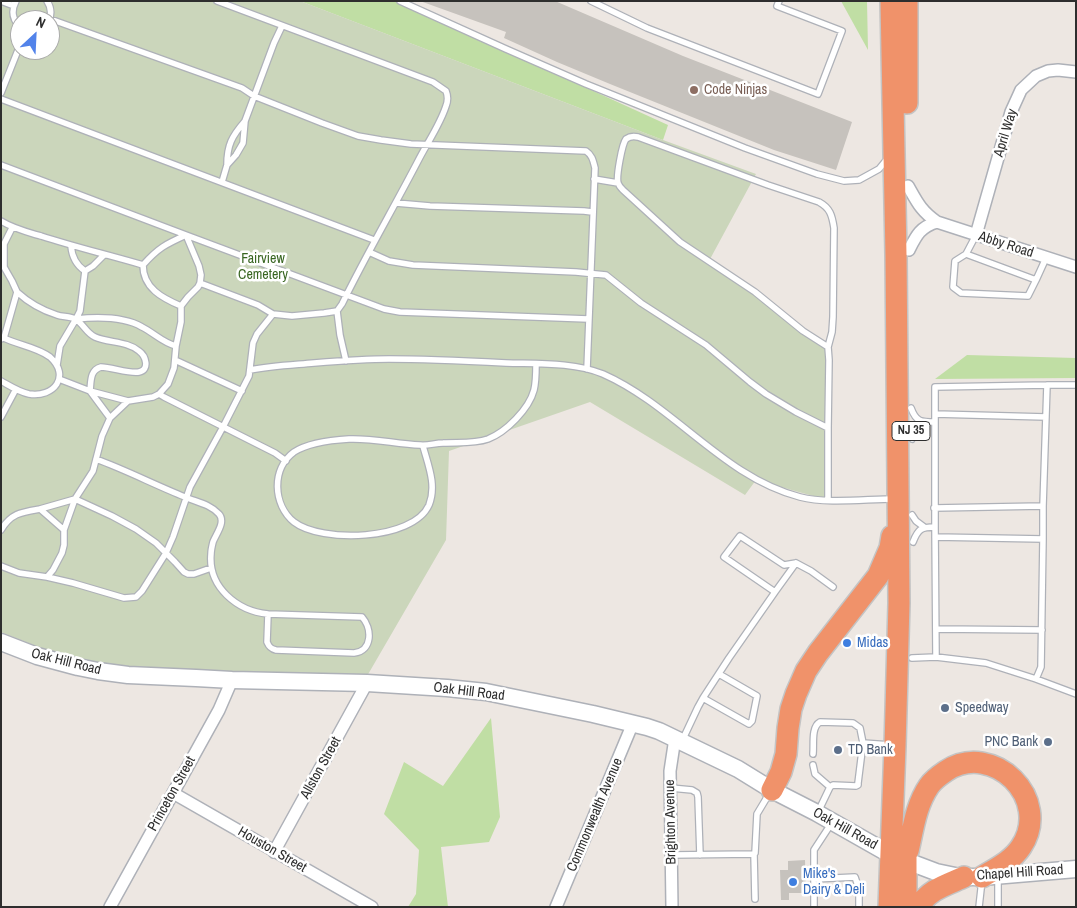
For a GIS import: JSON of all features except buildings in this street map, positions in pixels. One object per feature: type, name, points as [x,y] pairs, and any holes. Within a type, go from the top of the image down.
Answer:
[{"type":"highway","name":"NJ 35","points":[[889,907],[898,858],[912,658],[916,528],[915,423],[909,250],[907,1]]},
{"type":"highway","name":"NJ 35","points":[[889,12],[894,150],[899,604],[895,746],[898,858],[906,907]]},
{"type":"highway","points":[[772,790],[781,772],[786,754],[791,709],[796,694],[806,672],[818,653],[878,576],[890,548],[898,498]]},
{"type":"highway","points":[[898,858],[929,785],[943,773],[959,765],[986,764],[1008,774],[1022,789],[1027,799],[1030,824],[1026,838],[1020,848],[1011,858],[981,877],[936,890],[922,901],[919,907]]},
{"type":"street","name":"April Way","points":[[976,235],[1011,112],[1021,90],[1036,76],[1048,71],[1076,72]]},
{"type":"street","name":"Abby Road","points":[[908,186],[921,209],[927,216],[937,222],[1076,267]]},
{"type":"street","points":[[909,250],[917,235],[929,224],[937,222]]},
{"type":"street","name":"Oak Hill Road","points":[[1,642],[37,656],[98,672],[232,680],[367,683],[446,688],[486,692],[634,723],[659,731],[738,769],[772,790],[898,858]]},
{"type":"street","name":"Princeton Street","points":[[110,907],[219,710],[232,680]]},
{"type":"street","name":"Allston Street","points":[[274,852],[367,683]]},
{"type":"street","name":"Commonwealth Avenue","points":[[556,907],[634,723]]},
{"type":"street","name":"Brighton Avenue","points":[[672,907],[670,771],[678,740]]},
{"type":"street","name":"Houston Street","points":[[173,793],[372,907]]},
{"type":"street","name":"Chapel Hill Road","points":[[898,858],[936,872],[981,877],[1076,869]]},
{"type":"lane","points":[[1,1],[15,4]]},
{"type":"lane","points":[[217,1],[433,82],[446,91],[448,97],[446,106],[396,204],[374,240],[337,311],[346,360]]},
{"type":"lane","points":[[400,1],[506,50],[586,84],[745,148],[817,174],[844,182],[859,180],[878,168],[894,150]]},
{"type":"lane","points":[[591,1],[647,28],[818,94],[842,30],[777,6],[779,1]]},
{"type":"lane","points":[[60,23],[242,88],[254,96],[322,124],[358,136],[411,144],[586,151],[590,153],[595,168],[586,369]]},
{"type":"lane","points":[[222,182],[228,165],[242,143],[245,121],[282,26]]},
{"type":"lane","points":[[1,94],[14,60]]},
{"type":"lane","points":[[1,100],[374,240]]},
{"type":"lane","points":[[228,165],[228,151],[231,141],[236,131],[245,121]]},
{"type":"lane","points":[[828,347],[803,331],[755,292],[680,242],[623,190],[618,183],[623,144],[626,139],[638,136],[824,205],[830,210],[834,228],[833,317],[828,347],[828,500]]},
{"type":"lane","points":[[1,165],[384,308],[400,312],[588,319]]},
{"type":"lane","points":[[594,179],[618,183]]},
{"type":"lane","points":[[396,204],[592,212]]},
{"type":"lane","points":[[1,221],[12,228],[143,265]]},
{"type":"lane","points":[[12,228],[3,245],[2,266],[17,292],[36,307],[59,316],[76,319],[95,317],[129,322],[146,329],[167,344],[176,346]]},
{"type":"lane","points":[[181,306],[166,300],[153,290],[143,272],[143,265],[165,244],[186,235]]},
{"type":"lane","points":[[59,379],[90,391],[128,401],[153,397],[159,394],[168,384],[174,368],[181,322],[181,306],[198,287],[201,275],[200,266],[186,235]]},
{"type":"lane","points":[[976,235],[966,254],[955,261],[953,287],[961,293],[1028,296],[1046,258]]},
{"type":"lane","points":[[72,246],[75,262],[85,271]]},
{"type":"lane","points":[[369,252],[389,261],[413,265],[606,275],[641,303],[706,345],[766,394],[828,428]]},
{"type":"lane","points":[[966,254],[1036,280]]},
{"type":"lane","points":[[57,365],[60,346],[80,311],[85,271],[104,255]]},
{"type":"lane","points":[[200,283],[258,305],[273,314],[292,316],[337,311]]},
{"type":"lane","points":[[1,381],[30,394],[44,393],[52,390],[59,379],[57,365],[49,357],[2,339],[17,292]]},
{"type":"lane","points":[[1,566],[19,573],[73,583],[124,598],[136,597],[142,591],[166,553],[190,486],[224,427],[249,376],[253,343],[257,334],[273,314]]},
{"type":"lane","points":[[76,319],[89,334],[140,351],[146,362],[146,366],[139,372],[106,367],[96,368],[93,373],[90,391],[110,418]]},
{"type":"lane","points":[[250,370],[264,367],[346,360],[398,359],[536,364],[586,369],[605,375],[628,386],[667,413],[748,475],[782,491],[802,497],[828,500],[898,498]]},
{"type":"lane","points":[[175,360],[242,391]]},
{"type":"lane","points":[[422,446],[432,482],[432,494],[429,504],[420,517],[397,530],[376,534],[326,534],[303,528],[287,515],[280,504],[277,484],[286,461],[294,452],[310,446],[335,440],[365,439],[422,446],[488,439],[499,433],[523,411],[530,401],[534,390],[536,364]]},
{"type":"lane","points":[[1036,678],[1041,667],[1047,385]]},
{"type":"lane","points":[[936,657],[934,508],[936,387],[1076,385]]},
{"type":"lane","points":[[1,417],[16,389]]},
{"type":"lane","points":[[159,394],[275,453],[286,461]]},
{"type":"lane","points":[[47,577],[62,553],[64,530],[75,499],[93,471],[102,436],[110,418],[128,401]]},
{"type":"lane","points":[[935,414],[1046,417]]},
{"type":"lane","points":[[915,423],[935,422]]},
{"type":"lane","points":[[96,459],[123,469],[186,498],[201,502],[219,514],[221,523],[213,543],[211,568],[218,585],[227,597],[238,605],[257,613],[362,617],[369,627],[367,644],[363,650],[354,653],[272,649],[267,642],[268,614]]},
{"type":"lane","points":[[1,530],[16,514],[75,499],[128,524],[156,543],[184,572],[194,574],[211,568]]},
{"type":"lane","points":[[934,508],[1043,506]]},
{"type":"lane","points":[[40,509],[64,530]]},
{"type":"lane","points":[[916,528],[935,527]]},
{"type":"lane","points":[[775,592],[724,557],[740,536],[784,566],[796,563],[833,586]]},
{"type":"lane","points":[[935,537],[1044,539]]},
{"type":"lane","points":[[678,740],[719,674],[796,563]]},
{"type":"lane","points":[[936,629],[1042,630]]},
{"type":"lane","points":[[912,658],[936,657],[986,663],[1036,678],[1076,694]]},
{"type":"lane","points":[[703,698],[749,724],[752,721],[757,696],[719,674]]},
{"type":"lane","points":[[813,754],[815,728],[820,722],[854,723],[860,728],[863,743],[858,785],[830,786],[815,774],[813,765]]},
{"type":"lane","points":[[863,743],[895,746]]},
{"type":"lane","points":[[817,814],[830,786]]},
{"type":"lane","points":[[671,788],[692,790],[697,793],[700,854]]},
{"type":"lane","points":[[755,899],[754,854],[757,814],[772,790]]},
{"type":"lane","points":[[814,907],[814,850],[832,822]]},
{"type":"lane","points":[[671,855],[754,854]]},
{"type":"lane","points":[[979,907],[981,877]]},
{"type":"lane","points":[[981,877],[998,907]]},
{"type":"lane","points":[[814,879],[855,878],[859,889],[859,907]]},
{"type":"green space","name":"Fairview Cemetery","points":[[1,1],[300,1],[756,174],[709,261],[831,347],[831,501],[756,480],[745,495],[590,402],[449,451],[446,540],[363,683],[103,673],[1,632]]},
{"type":"green space","points":[[300,1],[396,1],[668,125],[663,140]]},
{"type":"green space","points":[[841,1],[867,1],[868,50]]},
{"type":"green space","points":[[967,355],[1076,358],[1076,378],[935,379]]},
{"type":"green space","points":[[491,718],[500,817],[489,842],[441,847],[448,907],[408,907],[416,894],[419,850],[384,814],[404,762],[443,786]]},
{"type":"place","name":"Code Ninjas","points":[[694,90]]},
{"type":"place","name":"Midas","points":[[847,643]]},
{"type":"place","name":"Speedway","points":[[945,708]]},
{"type":"place","name":"PNC Bank","points":[[1048,742]]},
{"type":"place","name":"TD Bank","points":[[838,750]]},
{"type":"place","name":"Mike's Dairy & Deli","points":[[793,882]]}]
